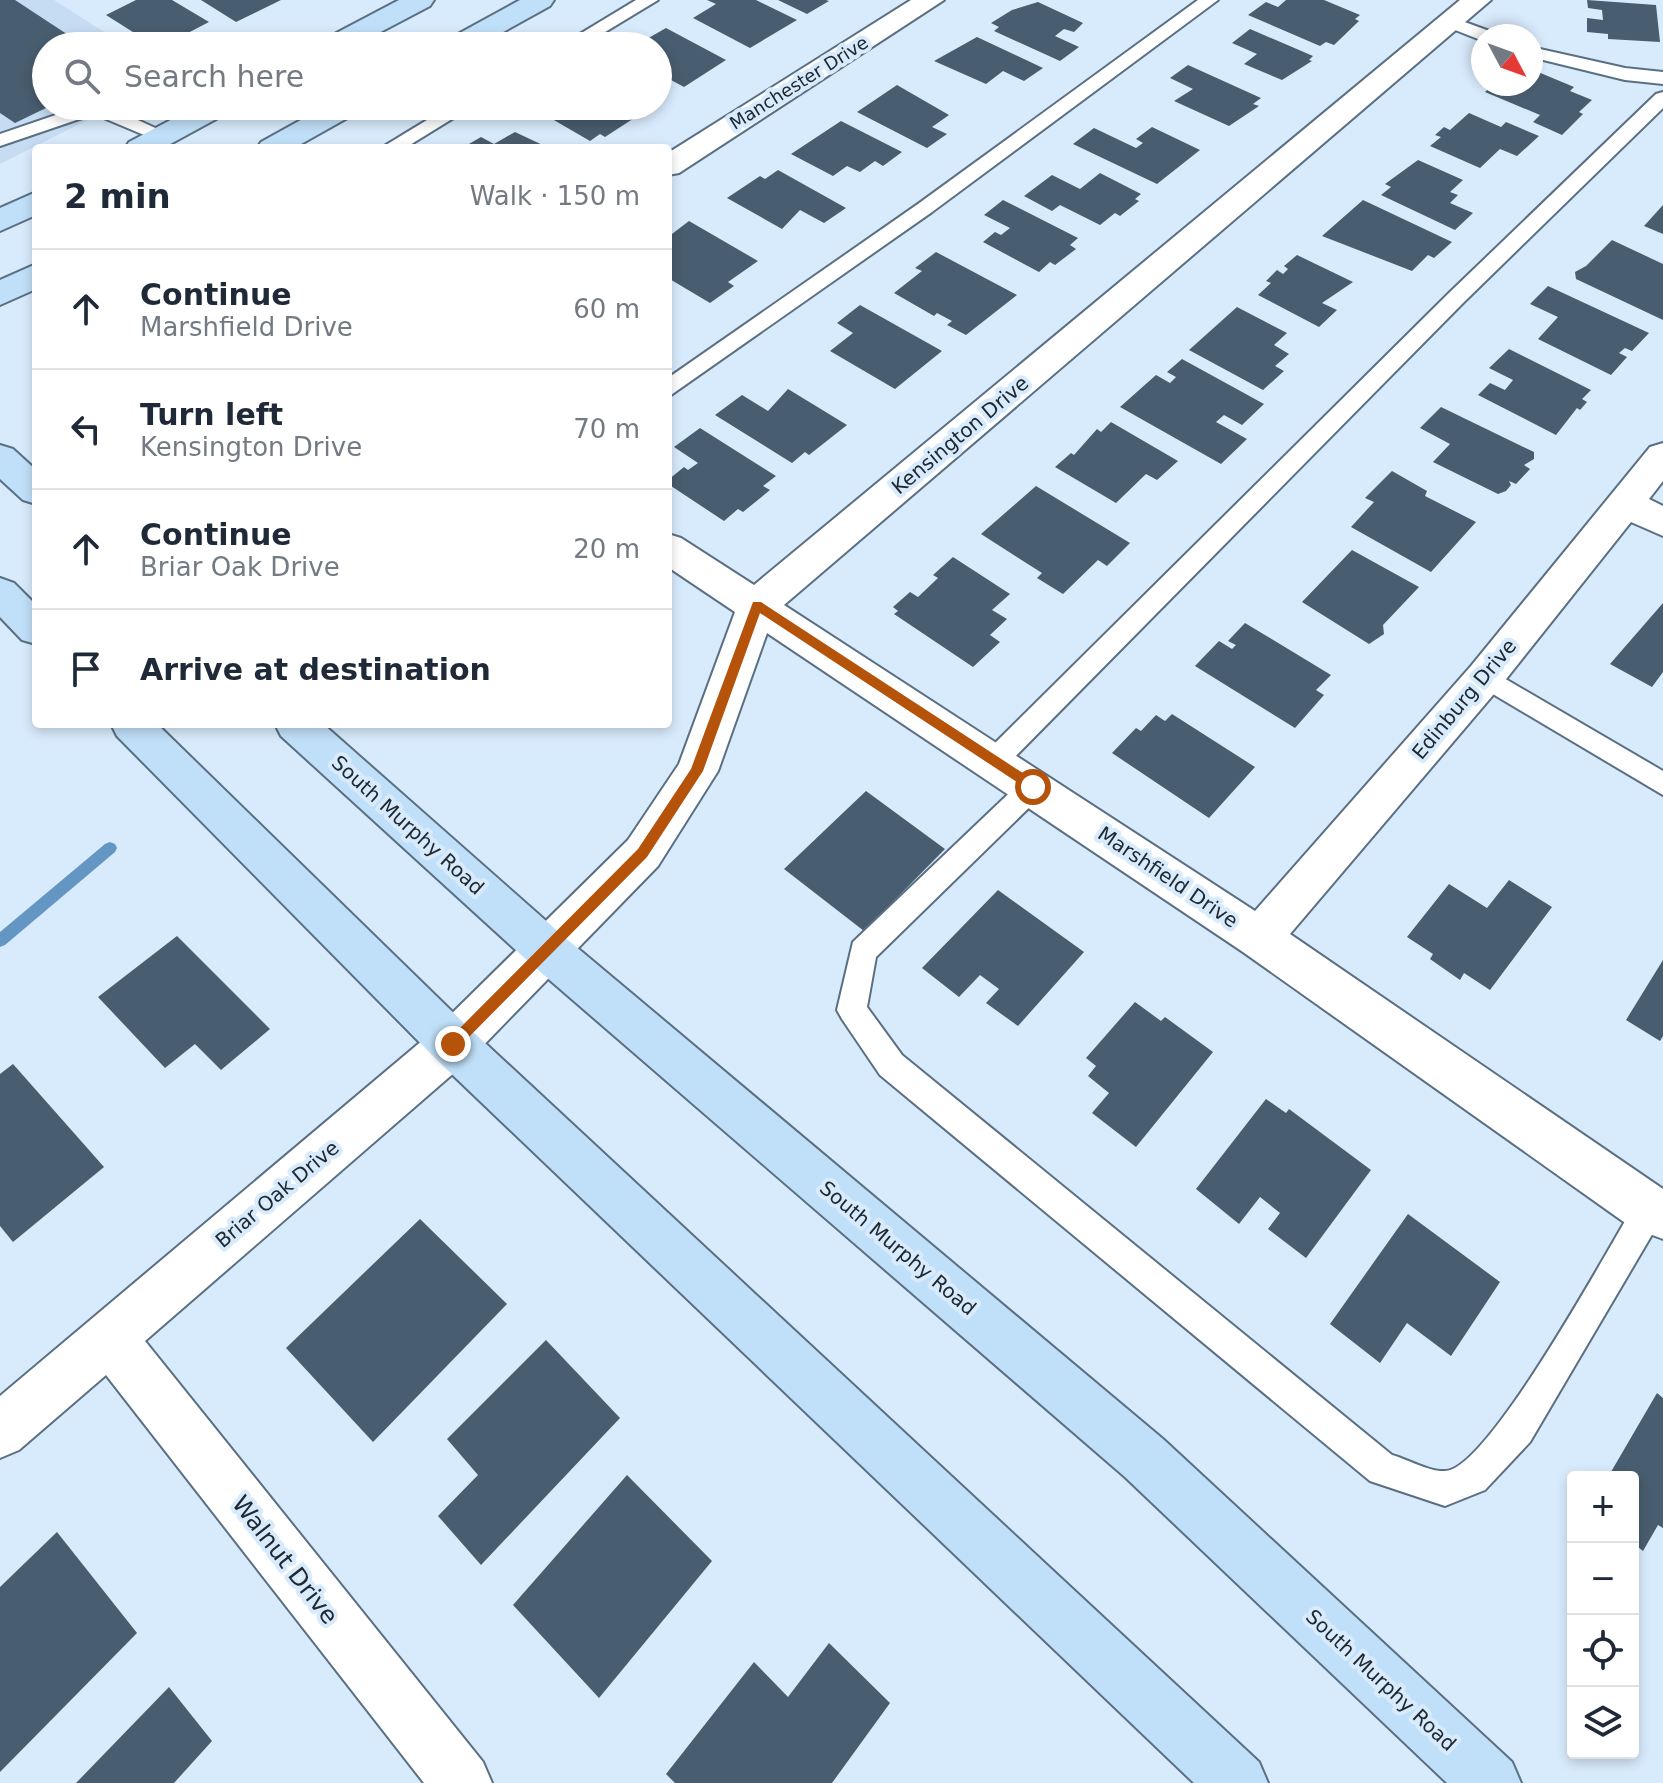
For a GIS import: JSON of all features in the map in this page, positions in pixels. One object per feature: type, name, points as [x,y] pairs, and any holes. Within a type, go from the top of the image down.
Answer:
[{"type":"main road","points":[[359,32],[420,0]]},
{"type":"main road","points":[[482,32],[540,0]]},
{"type":"main road","points":[[152,142],[193,120]]},
{"type":"main road","points":[[279,144],[323,120]]},
{"type":"main road","points":[[0,221],[32,204]]},
{"type":"main road","points":[[0,294],[32,277]]},
{"type":"main road","points":[[0,458],[32,487]]},
{"type":"main road","points":[[0,593],[32,625]]},
{"type":"main road","points":[[135,728],[453,1044],[1238,1783]]},
{"type":"main road","name":"South Murphy Road","points":[[299,728],[546,949],[1144,1458],[1491,1783]]},
{"type":"street","name":"Manchester Drive","points":[[672,163],[930,0]]},
{"type":"street","name":"Kensington Drive","points":[[757,605],[1464,11]]},
{"type":"street","name":"Edinburg Drive","points":[[1259,938],[1485,677],[1663,456]]},
{"type":"street","points":[[1624,502],[1663,522]]},
{"type":"street","name":"Marshfield Drive","points":[[672,551],[1259,938],[1656,1212]]},
{"type":"street","points":[[546,949],[643,853],[697,771],[757,605]]},
{"type":"street","name":"Briar Oak Drive","points":[[0,1431],[453,1044],[546,949]]},
{"type":"street","name":"Walnut Drive","points":[[108,1336],[462,1783]]},
{"type":"lane","points":[[593,32],[649,0]]},
{"type":"lane","points":[[672,386],[948,191],[1209,0]]},
{"type":"lane","points":[[1543,55],[1613,72],[1663,78]]},
{"type":"lane","points":[[994,761],[1456,298],[1663,98]]},
{"type":"lane","points":[[0,140],[59,120]]},
{"type":"lane","points":[[115,120],[152,142]]},
{"type":"lane","points":[[398,144],[440,120]]},
{"type":"lane","points":[[1485,677],[1663,784]]},
{"type":"lane","points":[[1033,787],[863,951],[852,1010],[891,1065],[1382,1469],[1445,1489],[1473,1478],[1518,1430],[1656,1212]]},
{"type":"shaded area","points":[[0,0],[54,0],[104,32],[32,32],[32,120],[87,120],[40,144],[32,144],[32,148],[0,164]]},
{"type":"building","points":[[0,0],[15,0],[64,32],[32,32],[32,115],[15,123],[0,113]]},
{"type":"building","points":[[136,0],[172,0],[209,22],[190,32],[133,32],[106,15]]},
{"type":"building","points":[[201,0],[281,0],[236,22]]},
{"type":"building","points":[[707,0],[756,0],[797,20],[750,48],[693,18],[716,4]]},
{"type":"building","points":[[778,0],[826,0],[829,1],[807,14]]},
{"type":"building","points":[[1286,0],[1324,0],[1360,15],[1355,19],[1359,21],[1334,45],[1326,42],[1320,46],[1248,15],[1266,2],[1278,7]]},
{"type":"building","points":[[1587,0],[1656,5],[1660,42],[1608,39],[1608,34],[1587,32],[1587,18],[1603,20],[1602,10],[1588,8]]},
{"type":"building","points":[[1038,2],[1083,23],[1074,32],[1064,29],[1055,36],[1079,47],[1060,61],[994,31],[999,27],[991,23],[1012,10]]},
{"type":"building","points":[[666,28],[726,60],[684,87],[672,81],[672,32],[659,32]]},
{"type":"building","points":[[1250,29],[1313,56],[1309,60],[1312,61],[1282,80],[1244,64],[1257,54],[1232,43]]},
{"type":"building","points":[[977,37],[1043,68],[1024,81],[1003,71],[986,84],[934,61]]},
{"type":"building","points":[[1188,65],[1261,98],[1253,104],[1259,106],[1229,126],[1174,101],[1193,89],[1170,78]]},
{"type":"building","points":[[1543,74],[1574,87],[1570,91],[1592,100],[1562,135],[1533,122],[1540,115],[1495,96],[1543,96]]},
{"type":"building","points":[[897,85],[949,115],[932,127],[947,134],[927,148],[857,112]]},
{"type":"building","points":[[1469,113],[1501,127],[1506,122],[1539,136],[1517,156],[1500,149],[1480,168],[1430,146],[1441,137],[1435,135],[1444,127],[1450,130]]},
{"type":"building","points":[[554,120],[631,120],[605,137],[600,134],[590,141]]},
{"type":"building","points":[[841,121],[902,152],[883,166],[875,161],[860,172],[847,166],[833,176],[791,154]]},
{"type":"building","points":[[1152,127],[1200,150],[1157,184],[1073,144],[1094,128],[1136,148],[1143,143],[1136,139]]},
{"type":"building","points":[[515,132],[540,144],[494,144]]},
{"type":"building","points":[[481,137],[494,144],[469,144]]},
{"type":"building","points":[[1418,160],[1463,180],[1450,192],[1458,195],[1450,203],[1473,213],[1455,230],[1381,195],[1391,187],[1385,184]]},
{"type":"building","points":[[778,170],[846,208],[824,223],[800,210],[782,229],[727,198],[760,176],[765,179]]},
{"type":"building","points":[[1100,173],[1141,194],[1135,199],[1139,201],[1120,216],[1115,213],[1100,225],[1060,205],[1052,211],[1024,196],[1052,175],[1080,189]]},
{"type":"building","points":[[1003,200],[1078,238],[1070,245],[1076,249],[1055,265],[1050,262],[1039,272],[983,242],[995,232],[1001,235],[1010,228],[984,215]]},
{"type":"building","points":[[1363,200],[1452,242],[1434,258],[1428,255],[1412,271],[1322,236]]},
{"type":"building","points":[[1663,205],[1663,234],[1644,226]]},
{"type":"building","points":[[689,221],[758,261],[728,282],[734,286],[710,303],[672,280],[672,234]]},
{"type":"building","points":[[1612,240],[1663,264],[1663,320],[1576,279],[1575,272],[1586,266]]},
{"type":"building","points":[[936,252],[1017,295],[966,335],[947,325],[952,321],[937,313],[934,316],[894,293],[922,271],[915,268]]},
{"type":"building","points":[[1297,255],[1353,282],[1322,303],[1337,310],[1319,327],[1258,295],[1271,283],[1266,281],[1277,270],[1283,274],[1288,269],[1284,266]]},
{"type":"building","points":[[1548,286],[1649,333],[1632,351],[1625,348],[1619,353],[1627,357],[1611,375],[1538,339],[1558,317],[1530,304]]},
{"type":"building","points":[[860,305],[942,351],[895,389],[830,351],[853,333],[837,323]]},
{"type":"building","points":[[1237,307],[1287,333],[1274,345],[1289,354],[1275,366],[1284,371],[1263,390],[1189,350]]},
{"type":"building","points":[[1509,349],[1591,390],[1582,399],[1587,402],[1580,410],[1577,408],[1556,435],[1478,395],[1490,383],[1505,390],[1513,380],[1489,368]]},
{"type":"building","points":[[1182,359],[1264,404],[1242,425],[1224,415],[1216,422],[1247,439],[1221,464],[1120,407],[1156,375],[1170,383],[1176,377],[1167,372]]},
{"type":"building","points":[[788,389],[847,425],[809,455],[805,452],[792,463],[715,415],[742,395],[768,411]]},
{"type":"building","points":[[1441,407],[1534,452],[1534,459],[1524,465],[1530,469],[1516,484],[1509,481],[1511,485],[1506,491],[1498,494],[1433,462],[1450,444],[1420,428]]},
{"type":"building","points":[[1111,422],[1178,461],[1157,480],[1146,474],[1116,503],[1055,467],[1071,453],[1074,455],[1097,429],[1101,432]]},
{"type":"building","points":[[700,428],[776,476],[763,486],[770,490],[743,512],[738,509],[724,521],[672,487],[672,477],[684,467],[688,470],[698,463],[674,447]]},
{"type":"building","points":[[1392,471],[1427,491],[1425,496],[1476,522],[1431,572],[1351,527],[1374,502],[1365,498]]},
{"type":"building","points":[[1036,486],[1130,543],[1107,566],[1098,560],[1063,594],[1037,578],[1042,573],[981,534]]},
{"type":"building","points":[[1352,550],[1419,587],[1383,625],[1384,634],[1369,644],[1302,602]]},
{"type":"building","points":[[953,557],[1010,594],[992,610],[1007,619],[990,635],[1000,642],[973,667],[894,614],[898,611],[893,607],[910,592],[918,597],[938,578],[933,575]]},
{"type":"building","points":[[1663,603],[1663,672],[1652,687],[1610,664]]},
{"type":"building","points":[[1245,623],[1331,675],[1316,690],[1324,695],[1295,728],[1195,666],[1219,641],[1232,649],[1236,645],[1228,641]]},
{"type":"building","points":[[1172,714],[1255,767],[1209,818],[1112,753],[1136,728],[1141,731],[1156,715],[1165,721]]},
{"type":"building","points":[[866,791],[945,849],[864,931],[784,869]]},
{"type":"building","points":[[1509,880],[1552,907],[1490,990],[1464,973],[1460,980],[1430,959],[1433,954],[1407,937],[1449,884],[1487,908]]},
{"type":"building","points":[[998,890],[1084,952],[1018,1026],[986,1003],[999,989],[980,975],[959,997],[922,968]]},
{"type":"building","points":[[177,936],[270,1029],[221,1070],[195,1044],[165,1068],[98,997]]},
{"type":"building","points":[[1663,960],[1663,1036],[1660,1041],[1626,1020]]},
{"type":"building","points":[[1135,1002],[1161,1021],[1165,1017],[1213,1052],[1136,1147],[1092,1113],[1109,1093],[1088,1076],[1096,1066],[1086,1058]]},
{"type":"building","points":[[13,1064],[104,1167],[13,1242],[0,1226],[0,1074]]},
{"type":"building","points":[[1266,1099],[1286,1113],[1289,1109],[1371,1170],[1306,1258],[1268,1229],[1280,1213],[1260,1197],[1239,1224],[1196,1189]]},
{"type":"building","points":[[1408,1214],[1500,1282],[1451,1356],[1407,1323],[1380,1363],[1330,1324]]},
{"type":"building","points":[[420,1219],[507,1304],[373,1442],[286,1348]]},
{"type":"building","points":[[546,1340],[620,1418],[481,1565],[438,1516],[478,1475],[447,1439]]},
{"type":"building","points":[[1657,1393],[1663,1398],[1663,1528],[1658,1525],[1643,1551],[1639,1548],[1639,1471],[1612,1471]]},
{"type":"building","points":[[627,1475],[712,1561],[599,1698],[513,1605]]},
{"type":"building","points":[[57,1532],[137,1633],[0,1772],[0,1587]]},
{"type":"building","points":[[829,1643],[890,1703],[832,1783],[675,1783],[666,1774],[754,1662],[788,1697]]},
{"type":"building","points":[[169,1687],[212,1741],[174,1783],[76,1783]]},
{"type":"waterway","points":[[0,941],[110,848]]},
{"type":"route","points":[[453,1044],[643,853],[697,771],[757,605],[1033,787]]}]
